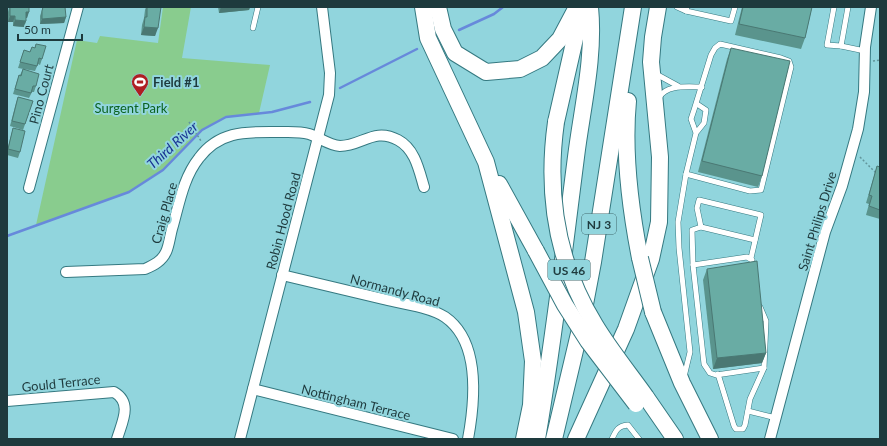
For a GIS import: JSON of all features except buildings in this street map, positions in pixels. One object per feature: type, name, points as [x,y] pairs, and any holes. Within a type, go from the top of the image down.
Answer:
[{"type":"highway","points":[[423,7],[428,38],[486,162],[536,251],[564,305],[588,341],[641,400],[664,439]]},
{"type":"highway","points":[[438,7],[443,29],[455,53],[486,72],[520,69],[542,58],[560,39],[576,7]]},
{"type":"highway","name":"US 46","points":[[582,7],[556,122],[552,160],[553,197],[558,234],[569,272],[585,309],[641,400],[675,439]]},
{"type":"highway","name":"NJ 3","points":[[537,439],[551,356],[576,152],[587,85],[591,21],[590,7]]},
{"type":"highway","points":[[635,7],[626,119],[630,208],[653,312],[682,383],[710,439]]},
{"type":"highway","name":"NJ 3","points":[[554,439],[593,262],[635,7]]},
{"type":"highway","points":[[576,439],[626,329],[651,259],[659,222],[660,156],[652,70],[653,37],[658,7]]},
{"type":"highway","points":[[486,162],[526,312],[533,361],[531,405],[524,439]]},
{"type":"street","name":"Pino Court","points":[[29,188],[78,7]]},
{"type":"street","name":"Robin Hood Road","points":[[240,439],[329,95],[330,73],[322,7]]},
{"type":"street","name":"Saint Philips Drive","points":[[771,439],[825,232],[853,150],[864,92],[865,51],[871,7]]},
{"type":"street","name":"Craig Place","points":[[66,272],[145,269],[154,266],[166,252],[187,180],[198,159],[207,149],[219,140],[240,132],[307,133],[339,146],[375,135],[387,136],[399,141],[412,154],[417,164],[424,187]]},
{"type":"street","name":"Normandy Road","points":[[282,275],[419,308],[444,316],[465,340],[468,351],[474,393],[468,439]]},
{"type":"street","name":"Nottingham Terrace","points":[[252,389],[453,439]]},
{"type":"street","name":"Gould Terrace","points":[[7,401],[107,391],[118,394],[125,403],[125,412],[117,439]]},
{"type":"lane","points":[[253,28],[258,7]]},
{"type":"lane","points":[[677,7],[731,21],[735,7]]},
{"type":"lane","points":[[834,7],[827,45],[865,51]]},
{"type":"lane","points":[[841,46],[848,7]]},
{"type":"lane","points":[[686,174],[750,191],[761,190],[792,67],[789,61],[720,44],[711,54],[691,120],[696,133]]},
{"type":"lane","points":[[652,70],[658,76],[678,86],[702,87]]},
{"type":"lane","points":[[655,106],[660,95],[678,86]]},
{"type":"lane","points":[[682,383],[690,352],[679,248],[678,222],[686,174],[696,133],[704,123],[706,110],[697,104]]},
{"type":"lane","points":[[693,265],[747,257],[752,260],[761,215],[699,200],[697,208],[701,227]]},
{"type":"lane","points":[[755,240],[701,227],[692,230],[693,265],[704,364],[710,373],[718,374],[764,368]]},
{"type":"lane","points":[[718,374],[730,418],[736,429],[743,429],[746,426],[750,399],[764,368],[766,320],[758,301]]},
{"type":"lane","points":[[748,411],[776,418]]},
{"type":"lane","points":[[612,439],[616,430],[620,426],[628,425],[638,439]]},
{"type":"path","points":[[873,60],[880,60]]},
{"type":"path","points":[[189,122],[201,140]]},
{"type":"path","points":[[859,156],[880,176]]},
{"type":"green space","name":"Surgent Park","points":[[163,7],[191,7],[182,58],[270,65],[259,113],[226,117],[202,130],[163,170],[129,192],[36,225],[77,40],[97,43],[100,36],[158,43]]},
{"type":"waterway","name":"Third River","points":[[459,30],[494,14],[503,7]]},
{"type":"waterway","name":"Third River","points":[[340,88],[417,49]]},
{"type":"waterway","name":"Third River","points":[[7,236],[129,192],[163,170],[202,130],[226,117],[272,112],[310,102]]},
{"type":"place","name":"Field #1","points":[[140,97]]}]
